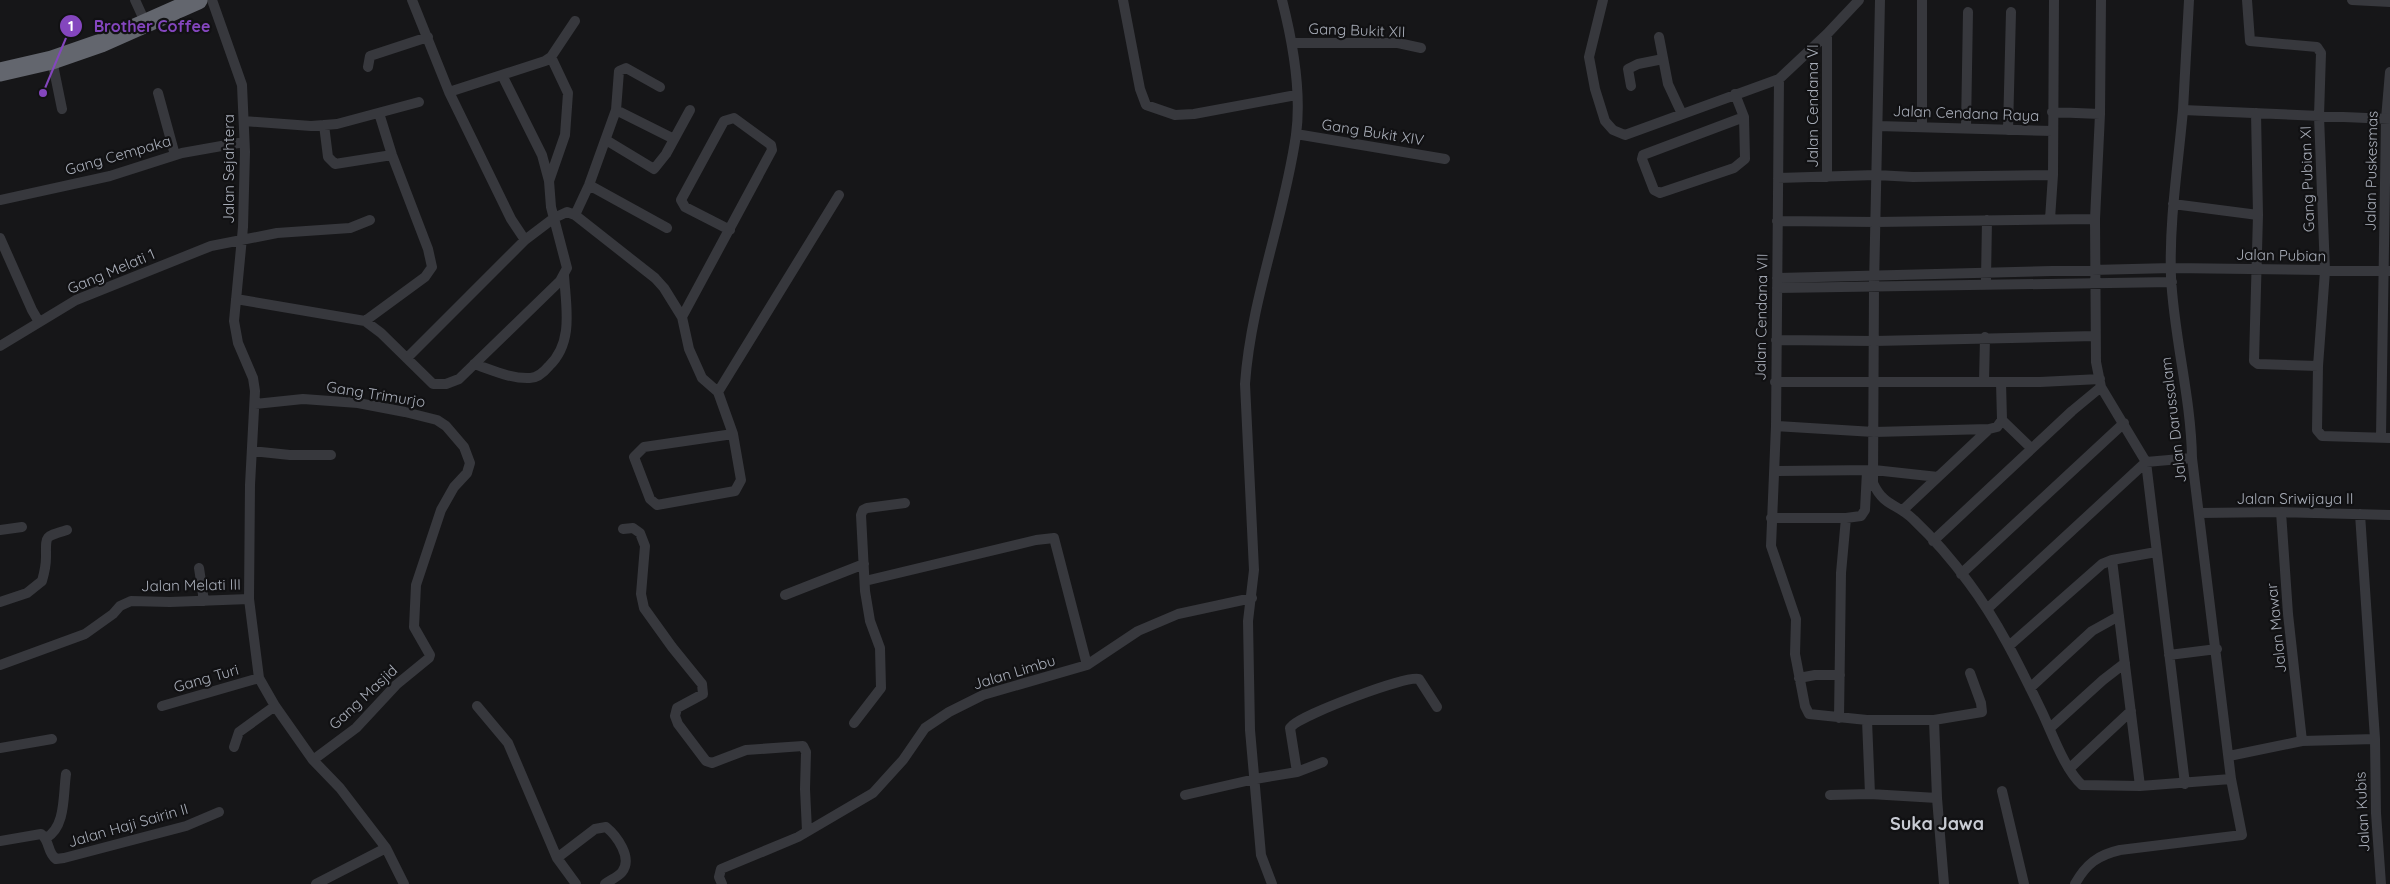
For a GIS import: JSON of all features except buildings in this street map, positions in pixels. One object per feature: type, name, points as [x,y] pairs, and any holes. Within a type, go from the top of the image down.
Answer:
[{"type":"highway","points":[[0,72],[52,60],[100,43],[198,0]]},
{"type":"street","points":[[135,0],[146,24]]},
{"type":"street","name":"Jalan Sejahtera","points":[[212,0],[242,85],[244,121],[243,227],[234,321],[238,343],[253,378],[255,404],[252,451],[249,598],[259,678]]},
{"type":"street","points":[[412,0],[450,92],[511,220],[525,240]]},
{"type":"street","points":[[1123,0],[1140,88],[1146,105],[1175,115],[1194,114],[1296,94]]},
{"type":"street","points":[[1272,884],[1261,855],[1250,730],[1248,621],[1254,570],[1245,384],[1247,356],[1282,208],[1296,134],[1293,43],[1282,0]]},
{"type":"street","points":[[1602,0],[1589,58],[1595,89],[1605,121],[1612,130],[1626,135],[1779,79],[1828,34],[1859,0]]},
{"type":"street","points":[[1771,518],[1846,518],[1862,516],[1864,510],[1871,470],[1874,432],[1874,286],[1876,275],[1880,0]]},
{"type":"street","points":[[1922,0],[1922,126]]},
{"type":"street","points":[[2050,219],[2053,175],[2054,0]]},
{"type":"street","points":[[2101,0],[2100,114],[2095,219],[2096,362],[2100,383],[2146,462],[2185,784]]},
{"type":"street","name":"Jalan Darussalam","points":[[2076,884],[2089,863],[2105,853],[2242,835],[2231,779],[2192,458],[2192,423],[2174,317],[2172,282],[2173,204],[2182,110],[2189,0]]},
{"type":"street","name":"Gang Pubian XI","points":[[2248,0],[2249,40],[2252,42],[2317,47],[2320,51],[2319,116],[2325,271],[2316,415],[2319,434],[2329,437],[2385,438]]},
{"type":"street","points":[[2352,0],[2390,2]]},
{"type":"street","points":[[1966,127],[1968,12]]},
{"type":"street","points":[[2008,130],[2011,12]]},
{"type":"street","points":[[450,92],[551,57],[575,21]]},
{"type":"street","name":"Jalan Cendana VI","points":[[1828,34],[1828,177]]},
{"type":"street","points":[[368,67],[370,56],[428,37]]},
{"type":"street","points":[[1659,37],[1668,84],[1682,114]]},
{"type":"street","name":"Gang Bukit XII","points":[[1293,43],[1398,44],[1421,48]]},
{"type":"street","points":[[549,181],[565,135],[568,93],[551,57]]},
{"type":"street","points":[[1631,86],[1628,69],[1638,64],[1663,59]]},
{"type":"street","points":[[52,60],[62,109]]},
{"type":"street","points":[[575,215],[590,185],[616,110],[619,71],[622,68],[638,74],[660,87]]},
{"type":"street","name":"Jalan Puskesmas","points":[[2385,438],[2390,72]]},
{"type":"street","points":[[236,299],[365,321],[381,333],[433,384],[446,384],[459,379],[564,275],[567,268],[554,218],[549,195],[549,181],[542,155],[502,75]]},
{"type":"street","name":"Jalan Cendana VII","points":[[1779,79],[1776,426],[1771,546],[1796,619],[1795,654],[1799,678],[1809,714],[1839,718]]},
{"type":"street","points":[[158,93],[175,155]]},
{"type":"street","points":[[1735,94],[1744,117],[1745,159],[1734,168],[1660,193],[1654,190],[1642,159],[1645,155],[1744,117]]},
{"type":"street","points":[[244,121],[292,126],[337,124],[419,102]]},
{"type":"street","points":[[616,110],[674,139]]},
{"type":"street","points":[[606,140],[654,169],[666,154],[690,110]]},
{"type":"street","points":[[2182,110],[2388,119]]},
{"type":"street","points":[[2052,112],[2100,114]]},
{"type":"street","points":[[365,321],[425,277],[432,266],[428,249],[392,155],[380,113]]},
{"type":"street","points":[[2256,113],[2258,269],[2255,274],[2254,361],[2258,364],[2318,366]]},
{"type":"street","points":[[682,317],[730,230],[772,150],[771,145],[734,118],[724,121],[681,200],[685,207],[730,230]]},
{"type":"street","points":[[324,125],[328,156],[335,164],[392,155]]},
{"type":"street","name":"Jalan Cendana Raya","points":[[1878,126],[2053,130]]},
{"type":"street","name":"Gang Bukit XIV","points":[[1296,134],[1445,159]]},
{"type":"street","name":"Gang Cempaka","points":[[0,200],[110,176],[175,155],[244,142]]},
{"type":"street","points":[[1778,178],[1876,175],[1913,177],[2053,175]]},
{"type":"street","points":[[590,185],[667,228]]},
{"type":"street","points":[[718,392],[839,195]]},
{"type":"street","points":[[2173,204],[2258,215]]},
{"type":"street","points":[[407,358],[525,240],[554,218],[567,212],[575,215],[655,278],[682,317],[688,348],[702,378],[718,392],[733,434],[741,480],[735,490],[657,505],[650,499],[634,457],[639,450],[733,434]]},
{"type":"street","points":[[1777,221],[1876,222],[2095,219]]},
{"type":"street","name":"Gang Melati 1","points":[[0,346],[76,300],[185,256],[241,239],[277,233],[350,228],[370,220]]},
{"type":"street","points":[[1985,285],[1986,220]]},
{"type":"street","points":[[0,238],[39,322]]},
{"type":"street","name":"Jalan Pubian","points":[[1777,283],[1876,275],[2172,268],[2387,271]]},
{"type":"street","points":[[474,364],[519,378],[533,378],[543,372],[559,356],[566,338],[564,275]]},
{"type":"street","points":[[1777,283],[1874,286],[2172,282]]},
{"type":"street","points":[[1776,340],[1874,341],[2095,336]]},
{"type":"street","points":[[1984,382],[1985,337]]},
{"type":"street","points":[[1775,382],[2100,383]]},
{"type":"street","points":[[1776,426],[1874,432],[1989,429],[1998,427],[2002,420],[2001,382]]},
{"type":"street","points":[[1933,541],[2100,383]]},
{"type":"street","name":"Gang Trimurjo","points":[[255,404],[303,399],[358,403],[405,412],[437,420],[446,426],[464,447],[470,463],[467,473],[454,487],[441,510],[416,585],[414,627],[430,655]]},
{"type":"street","points":[[2002,420],[2031,448]]},
{"type":"street","points":[[1961,574],[2124,423]]},
{"type":"street","points":[[1903,510],[1989,429]]},
{"type":"street","points":[[252,451],[290,456],[331,454]]},
{"type":"street","points":[[1987,609],[2146,462],[2192,458]]},
{"type":"street","points":[[1871,470],[1878,494],[1887,503],[1903,510],[1933,541],[1987,609],[2010,645],[2076,780],[2082,785],[2140,786],[2231,779]]},
{"type":"street","points":[[1774,471],[1871,470],[1938,477]]},
{"type":"street","points":[[854,723],[881,688],[880,648],[870,621],[865,581],[863,510],[905,503]]},
{"type":"street","name":"Jalan Sriwijaya II","points":[[2200,513],[2281,512],[2390,515]]},
{"type":"street","name":"Jalan Mawar","points":[[2281,512],[2288,614],[2302,741]]},
{"type":"street","name":"Jalan Kubis","points":[[2360,514],[2375,739],[2376,814],[2381,884]]},
{"type":"street","points":[[1846,518],[1841,573],[1839,718],[1934,720],[1982,712],[1981,703],[1970,673]]},
{"type":"street","points":[[0,530],[22,527]]},
{"type":"street","points":[[622,528],[633,528],[640,533],[645,546],[641,594],[644,608],[702,684],[703,694],[677,708],[675,716],[678,724],[699,755],[712,763],[746,750],[803,746],[806,752],[807,831]]},
{"type":"street","points":[[0,602],[27,593],[42,582],[46,557],[45,545],[48,538],[67,530]]},
{"type":"street","points":[[865,581],[1036,540],[1054,538],[1087,665]]},
{"type":"street","points":[[2010,645],[2102,564],[2112,560],[2156,552]]},
{"type":"street","points":[[2112,560],[2140,786]]},
{"type":"street","points":[[785,595],[864,564]]},
{"type":"street","points":[[199,568],[204,601]]},
{"type":"street","name":"Jalan Melati III","points":[[0,665],[85,634],[113,614],[120,606],[131,600],[204,601],[249,598]]},
{"type":"street","name":"Jalan Limbu","points":[[722,884],[719,876],[721,869],[798,837],[873,794],[903,760],[925,728],[949,712],[982,695],[1087,665],[1138,631],[1178,614],[1252,598]]},
{"type":"street","points":[[2030,688],[2092,631],[2119,616]]},
{"type":"street","points":[[2169,655],[2216,649]]},
{"type":"street","name":"Gang Masjid","points":[[313,760],[356,728],[396,685],[428,660],[430,655]]},
{"type":"street","points":[[2050,728],[2103,680],[2125,663]]},
{"type":"street","points":[[1799,678],[1815,675],[1840,675]]},
{"type":"street","points":[[1297,772],[1290,728],[1296,722],[1382,687],[1413,677],[1419,679],[1424,685],[1437,708]]},
{"type":"street","points":[[259,678],[275,706],[313,760],[340,788],[386,848],[404,884]]},
{"type":"street","name":"Gang Turi","points":[[162,706],[259,678]]},
{"type":"street","points":[[234,747],[239,732],[275,706]]},
{"type":"street","points":[[477,706],[508,743],[557,858],[576,884]]},
{"type":"street","points":[[2070,768],[2131,711]]},
{"type":"street","points":[[1867,720],[1870,794]]},
{"type":"street","points":[[1934,720],[1937,798],[1944,884]]},
{"type":"street","points":[[0,748],[52,739]]},
{"type":"street","points":[[2229,756],[2302,741],[2375,739]]},
{"type":"street","points":[[1185,795],[1255,779],[1297,772],[1323,762]]},
{"type":"street","points":[[46,838],[54,834],[59,826],[66,774]]},
{"type":"street","points":[[2002,792],[2024,884]]},
{"type":"street","points":[[1830,795],[1870,794],[1937,798]]},
{"type":"street","name":"Jalan Haji Sairin II","points":[[0,841],[32,834],[41,834],[46,838],[52,856],[56,859],[64,858],[186,826],[219,812]]},
{"type":"street","points":[[557,858],[595,829],[606,827],[614,833],[625,854],[626,862],[622,872],[605,884]]},
{"type":"street","points":[[316,884],[330,881],[386,848]]},
{"type":"place","name":"Brother Coffee","points":[[43,93]]},
{"type":"district","name":"Suka Jawa","points":[[1937,823]]}]
